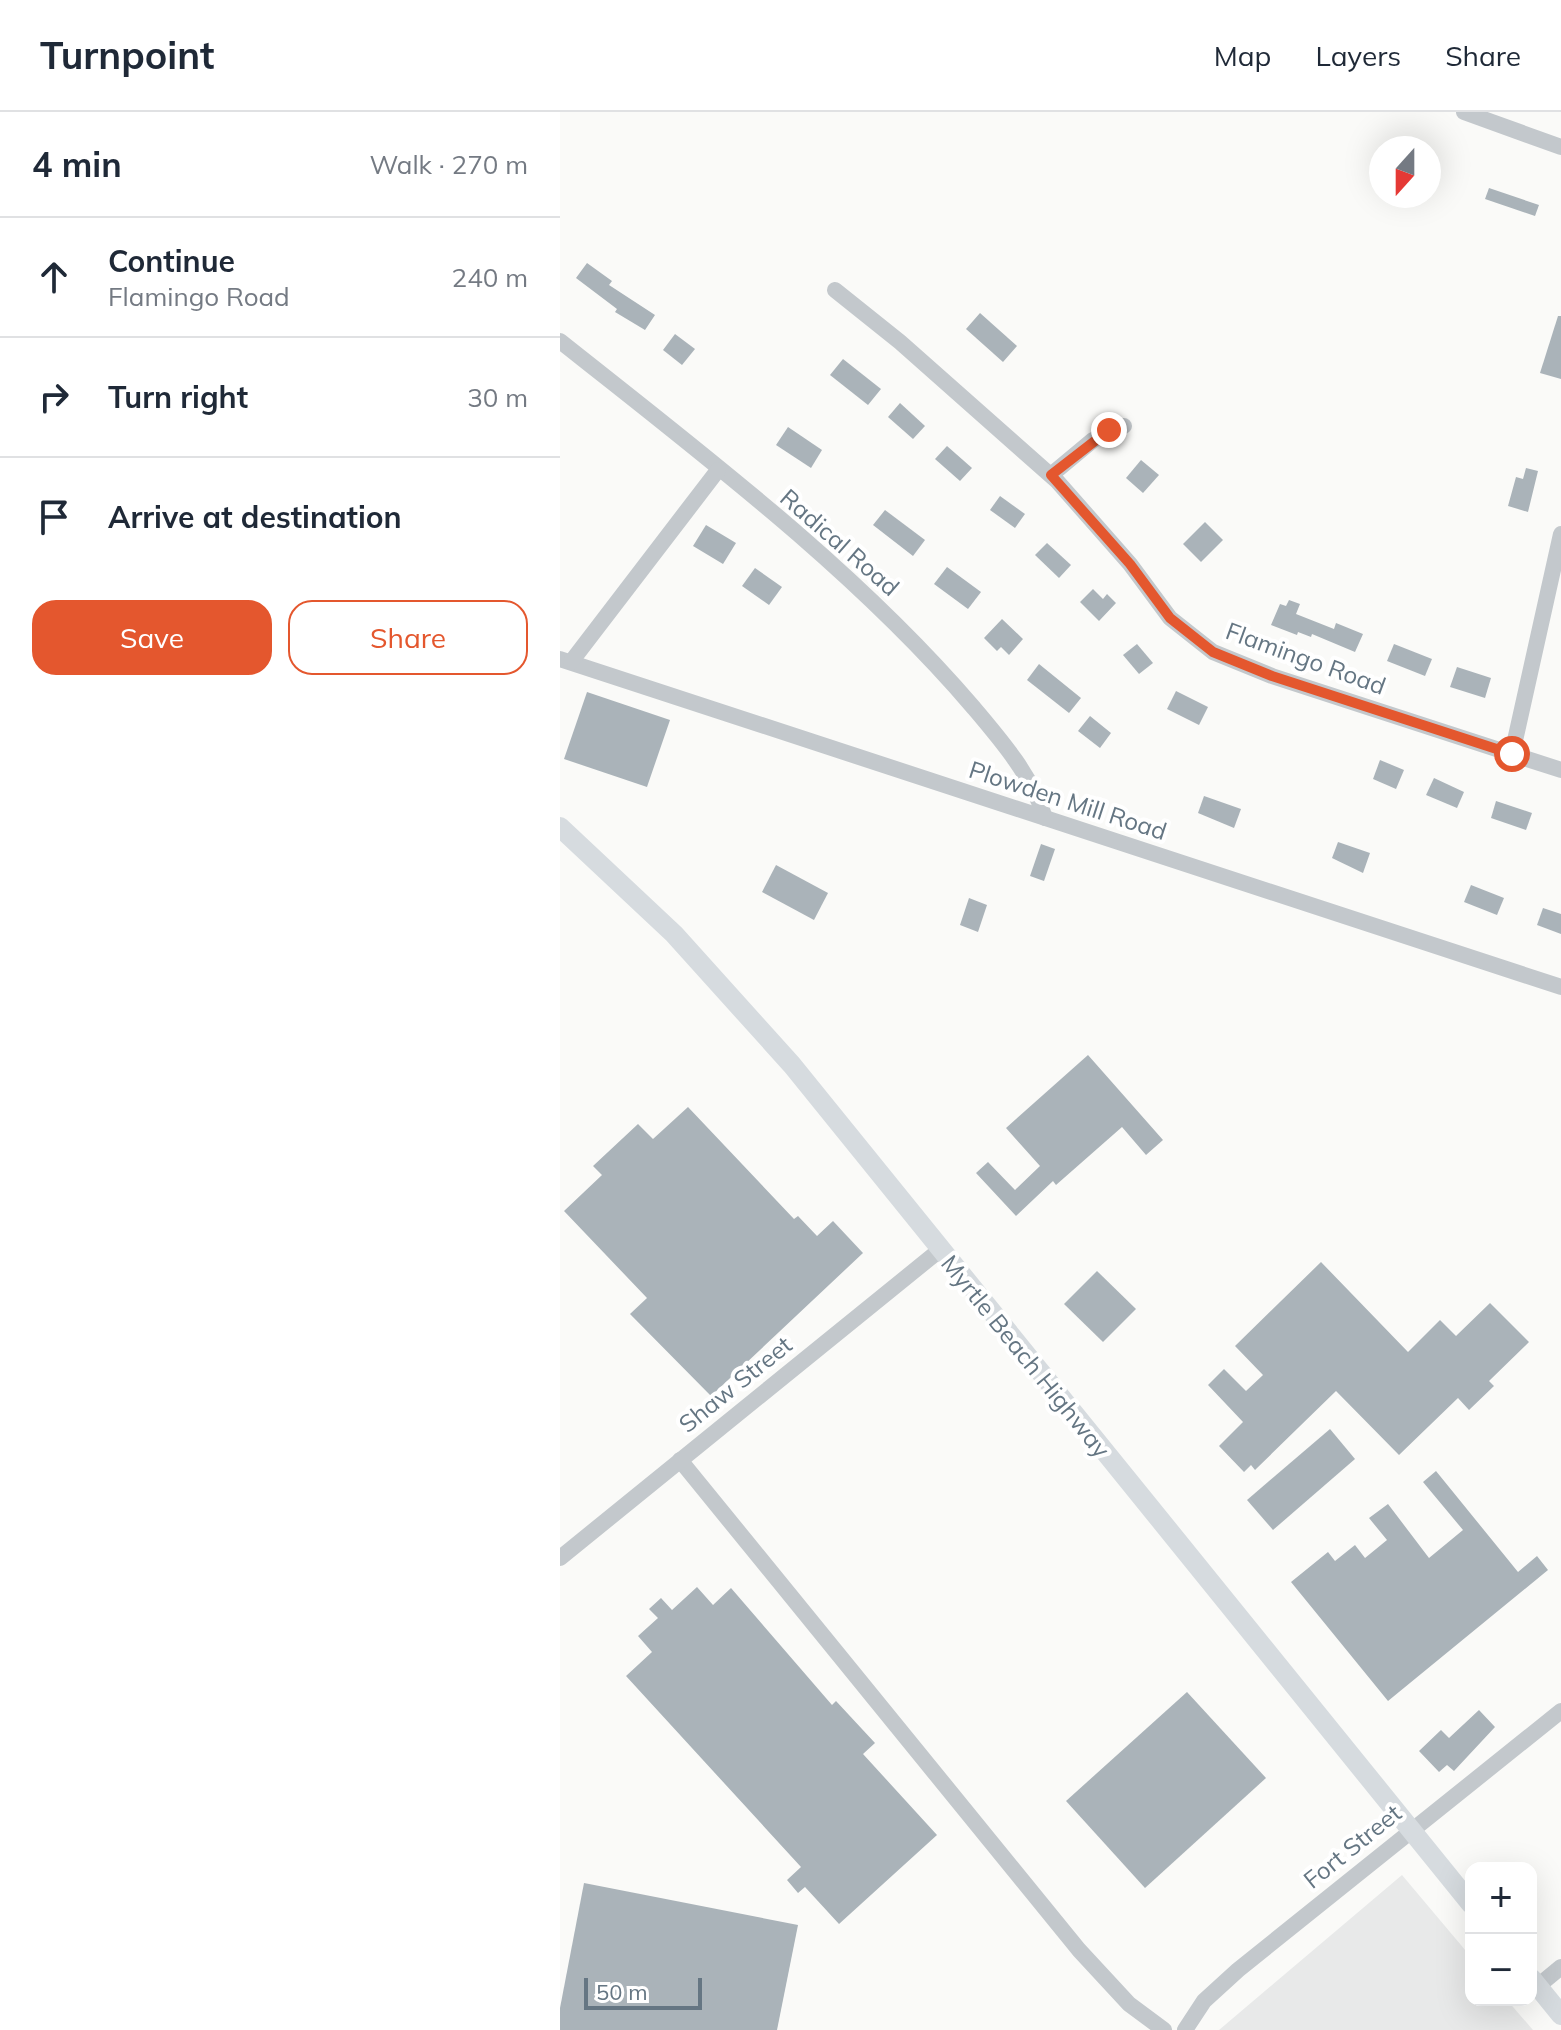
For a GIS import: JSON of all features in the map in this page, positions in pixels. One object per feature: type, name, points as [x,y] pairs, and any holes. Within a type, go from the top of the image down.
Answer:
[{"type":"main road","name":"Myrtle Beach Highway","points":[[560,827],[716,978],[941,1249],[1465,1897]]},
{"type":"main road","points":[[1537,1986],[1561,2015]]},
{"type":"street","points":[[1464,112],[1561,147]]},
{"type":"street","name":"Flamingo Road","points":[[835,290],[900,342],[1051,475],[1130,564],[1170,618],[1213,652],[1272,676],[1561,770]]},
{"type":"street","name":"Radical Road","points":[[560,341],[835,568],[927,654],[989,726],[1033,786],[1045,818]]},
{"type":"street","points":[[1051,475],[1093,440],[1124,426]]},
{"type":"street","points":[[566,660],[718,470]]},
{"type":"street","points":[[1512,754],[1561,534]]},
{"type":"street","name":"Plowden Mill Road","points":[[566,660],[1561,987]]},
{"type":"street","name":"Shaw Street","points":[[560,1558],[941,1249]]},
{"type":"street","points":[[680,1460],[1079,1950],[1129,2004],[1164,2030]]},
{"type":"street","name":"Fort Street","points":[[1185,2030],[1204,2001],[1238,1970],[1561,1711]]},
{"type":"street","points":[[1537,1980],[1561,1967]]},
{"type":"shaded area","points":[[1402,1875],[1465,1950],[1465,2006],[1512,2006],[1533,2030],[1219,2030]]},
{"type":"building","points":[[1489,188],[1539,205],[1535,216],[1485,199]]},
{"type":"building","points":[[587,263],[612,281],[609,285],[655,315],[645,330],[615,312],[617,309],[576,278]]},
{"type":"building","points":[[980,313],[1017,346],[1003,362],[966,329]]},
{"type":"building","points":[[1558,316],[1561,316],[1561,379],[1540,373]]},
{"type":"building","points":[[675,334],[695,349],[682,365],[663,350]]},
{"type":"building","points":[[843,359],[881,389],[868,405],[830,375]]},
{"type":"building","points":[[900,403],[925,426],[913,439],[888,417]]},
{"type":"building","points":[[788,427],[822,450],[811,468],[776,445]]},
{"type":"building","points":[[947,446],[972,468],[960,481],[935,459]]},
{"type":"building","points":[[1141,460],[1159,475],[1143,493],[1126,478]]},
{"type":"building","points":[[1526,468],[1538,471],[1528,512],[1508,506],[1516,477],[1523,479]]},
{"type":"building","points":[[1000,496],[1025,514],[1015,528],[990,510]]},
{"type":"building","points":[[885,510],[925,540],[913,556],[873,525]]},
{"type":"building","points":[[1205,522],[1223,540],[1201,562],[1183,544]]},
{"type":"building","points":[[706,525],[736,543],[723,564],[693,546]]},
{"type":"building","points":[[1047,543],[1071,565],[1059,578],[1035,555]]},
{"type":"building","points":[[947,567],[981,592],[968,609],[934,584]]},
{"type":"building","points":[[755,568],[782,587],[769,605],[742,586]]},
{"type":"building","points":[[1093,589],[1103,599],[1107,594],[1116,603],[1099,621],[1080,602]]},
{"type":"building","points":[[1289,600],[1300,604],[1296,614],[1334,629],[1336,623],[1363,634],[1355,652],[1312,634],[1311,637],[1298,632],[1297,635],[1271,625],[1280,604],[1286,606]]},
{"type":"building","points":[[1002,619],[1023,639],[1009,655],[1001,647],[997,651],[984,638]]},
{"type":"building","points":[[1137,644],[1153,663],[1139,674],[1123,655]]},
{"type":"building","points":[[1394,644],[1432,659],[1425,676],[1387,661]]},
{"type":"building","points":[[1039,664],[1081,698],[1069,713],[1027,680]]},
{"type":"building","points":[[1457,667],[1491,678],[1485,698],[1450,687]]},
{"type":"building","points":[[1176,691],[1208,707],[1199,725],[1167,709]]},
{"type":"building","points":[[587,692],[670,720],[647,787],[564,759]]},
{"type":"building","points":[[1090,716],[1111,733],[1100,748],[1078,731]]},
{"type":"building","points":[[1380,760],[1404,770],[1396,789],[1373,779]]},
{"type":"building","points":[[1434,778],[1464,792],[1457,808],[1426,795]]},
{"type":"building","points":[[1204,796],[1241,809],[1234,828],[1198,813]]},
{"type":"building","points":[[1496,801],[1532,813],[1526,830],[1491,818]]},
{"type":"building","points":[[1338,842],[1370,853],[1363,873],[1332,858]]},
{"type":"building","points":[[1041,844],[1055,849],[1044,881],[1030,876]]},
{"type":"building","points":[[776,865],[828,893],[814,920],[762,892]]},
{"type":"building","points":[[1471,885],[1504,898],[1497,915],[1464,902]]},
{"type":"building","points":[[969,898],[987,905],[978,932],[960,925]]},
{"type":"building","points":[[1543,908],[1561,914],[1561,934],[1537,925]]},
{"type":"building","points":[[1088,1055],[1163,1140],[1146,1155],[1122,1127],[1056,1185],[1053,1181],[1016,1216],[976,1173],[988,1162],[1015,1190],[1040,1166],[1006,1128]]},
{"type":"building","points":[[688,1107],[794,1219],[798,1216],[817,1236],[833,1221],[863,1253],[711,1396],[630,1314],[647,1298],[564,1211],[602,1175],[593,1166],[638,1124],[653,1139]]},
{"type":"building","points":[[1321,1262],[1408,1352],[1440,1320],[1456,1336],[1490,1303],[1529,1342],[1489,1381],[1494,1386],[1469,1410],[1458,1398],[1399,1455],[1336,1391],[1255,1470],[1251,1465],[1244,1472],[1219,1446],[1243,1422],[1208,1385],[1224,1369],[1246,1391],[1263,1375],[1235,1346]]},
{"type":"building","points":[[1097,1271],[1136,1309],[1103,1342],[1064,1304]]},
{"type":"building","points":[[1330,1429],[1355,1459],[1273,1530],[1247,1500]]},
{"type":"building","points":[[1436,1471],[1518,1572],[1537,1556],[1548,1570],[1388,1701],[1291,1582],[1328,1552],[1335,1561],[1355,1545],[1365,1558],[1387,1540],[1369,1518],[1388,1504],[1429,1558],[1463,1530],[1423,1482]]},
{"type":"building","points":[[697,1587],[713,1605],[731,1588],[832,1705],[836,1701],[875,1743],[863,1754],[937,1835],[839,1924],[805,1887],[798,1893],[787,1880],[801,1867],[626,1676],[652,1652],[638,1636],[658,1618],[649,1609],[661,1598],[672,1610]]},
{"type":"building","points":[[1187,1692],[1266,1778],[1145,1888],[1066,1801]]},
{"type":"building","points":[[1479,1710],[1495,1727],[1454,1771],[1447,1765],[1439,1772],[1419,1751],[1441,1730],[1449,1738]]},
{"type":"building","points":[[584,1883],[798,1925],[777,2030],[560,2030],[560,2008]]},
{"type":"route","points":[[1109,430],[1051,475],[1130,564],[1170,618],[1187,633],[1228,660],[1512,754]]}]
